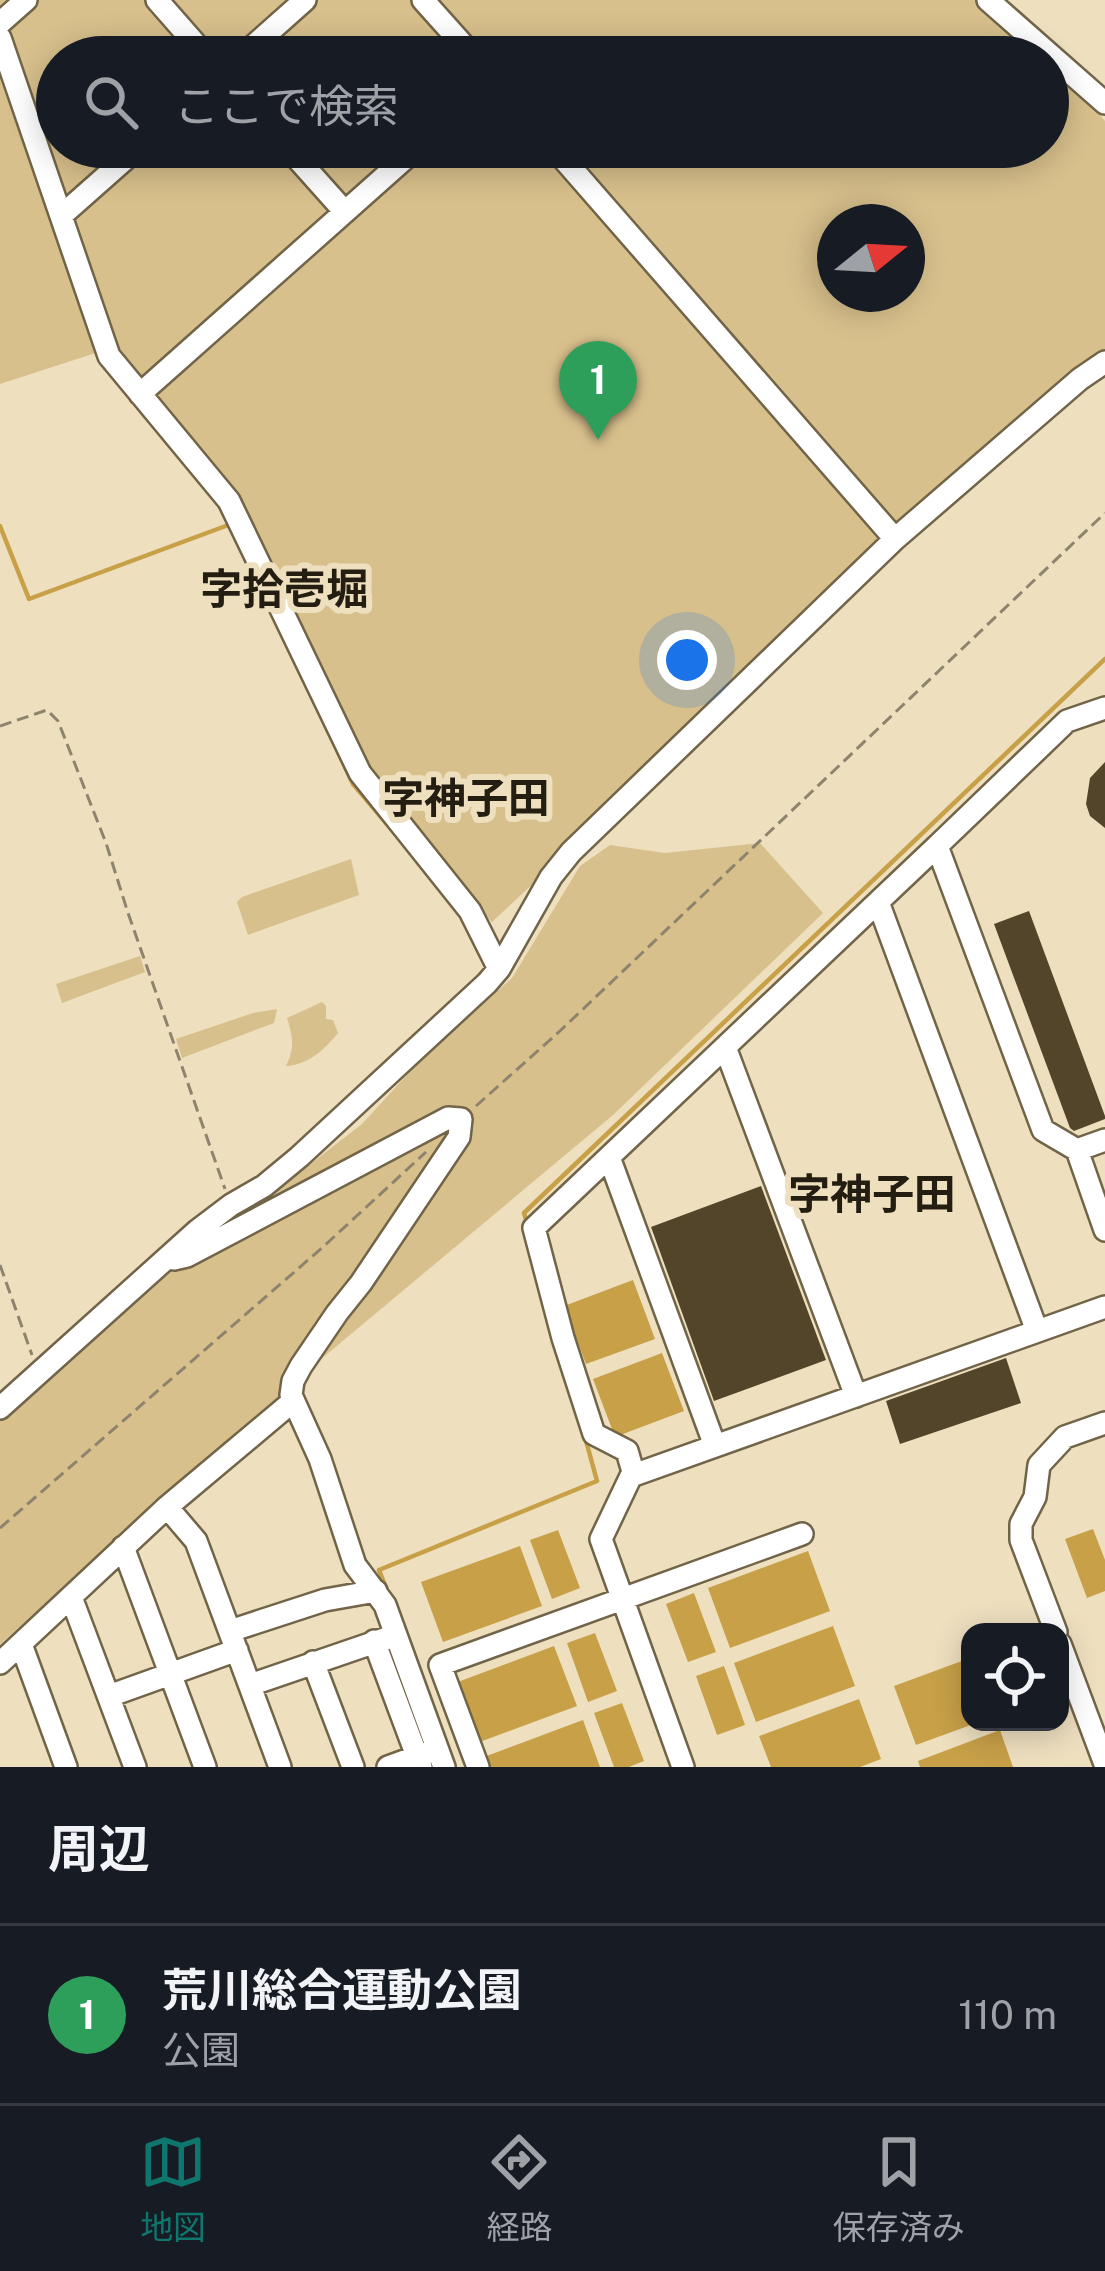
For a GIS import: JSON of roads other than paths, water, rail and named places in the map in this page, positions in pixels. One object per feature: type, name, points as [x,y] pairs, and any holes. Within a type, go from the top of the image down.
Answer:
[{"type":"street","points":[[0,23],[26,0]]},
{"type":"street","points":[[157,0],[189,36]]},
{"type":"street","points":[[265,36],[305,0]]},
{"type":"street","points":[[423,0],[455,36]]},
{"type":"street","points":[[988,0],[1029,36]]},
{"type":"street","points":[[0,38],[36,143]]},
{"type":"street","points":[[1069,71],[1105,103]]},
{"type":"street","points":[[45,168],[109,356],[230,501],[360,773],[470,911],[499,969]]},
{"type":"street","points":[[61,216],[115,168]]},
{"type":"street","points":[[306,168],[345,212]]},
{"type":"street","points":[[140,394],[394,168]]},
{"type":"street","points":[[571,168],[896,539]]},
{"type":"street","points":[[0,1408],[198,1230],[264,1186],[388,1078],[499,969],[551,877],[571,852],[896,539],[1105,362]]},
{"type":"street","points":[[634,1474],[627,1451],[594,1434],[534,1228],[1067,722],[1105,708]]},
{"type":"street","points":[[937,846],[1043,1130],[1077,1150],[1105,1230]]},
{"type":"street","points":[[878,902],[1037,1331]]},
{"type":"street","points":[[725,1047],[856,1396]]},
{"type":"street","points":[[167,1260],[187,1256],[448,1118],[461,1119],[459,1137],[301,1366],[291,1388],[292,1402],[320,1459],[355,1565],[384,1603],[385,1638],[430,1760],[388,1767]]},
{"type":"street","points":[[1077,1150],[1105,1140]]},
{"type":"street","points":[[609,1157],[715,1446]]},
{"type":"street","points":[[683,1767],[601,1540],[631,1476],[1105,1307]]},
{"type":"street","points":[[0,1663],[167,1507],[292,1402]]},
{"type":"street","points":[[1052,1623],[1021,1540],[1021,1524],[1035,1497],[1039,1466],[1065,1437],[1105,1423]]},
{"type":"street","points":[[167,1507],[194,1536],[280,1767]]},
{"type":"street","points":[[478,1767],[440,1666],[802,1534]]},
{"type":"street","points":[[123,1547],[205,1767]]},
{"type":"street","points":[[110,1696],[170,1674],[325,1600],[376,1591]]},
{"type":"street","points":[[71,1597],[135,1767]]},
{"type":"street","points":[[250,1685],[385,1638]]},
{"type":"street","points":[[21,1644],[66,1767]]},
{"type":"street","points":[[314,1662],[352,1767]]},
{"type":"street","points":[[1069,1668],[1105,1764]]},
{"type":"waterway","points":[[0,526],[29,599],[231,524]]},
{"type":"waterway","points":[[527,1223],[524,1213],[1105,659]]},
{"type":"waterway","points":[[315,703],[353,784],[404,844]]},
{"type":"waterway","points":[[388,1593],[379,1570],[597,1481],[585,1437]]},
{"type":"place","name":"荒川総合運動公園","points":[[598,440]]},
{"type":"district","name":"字拾壱堀","points":[[284,589]]},
{"type":"district","name":"字神子田","points":[[466,798]]},
{"type":"district","name":"字神子田","points":[[872,1194]]}]
